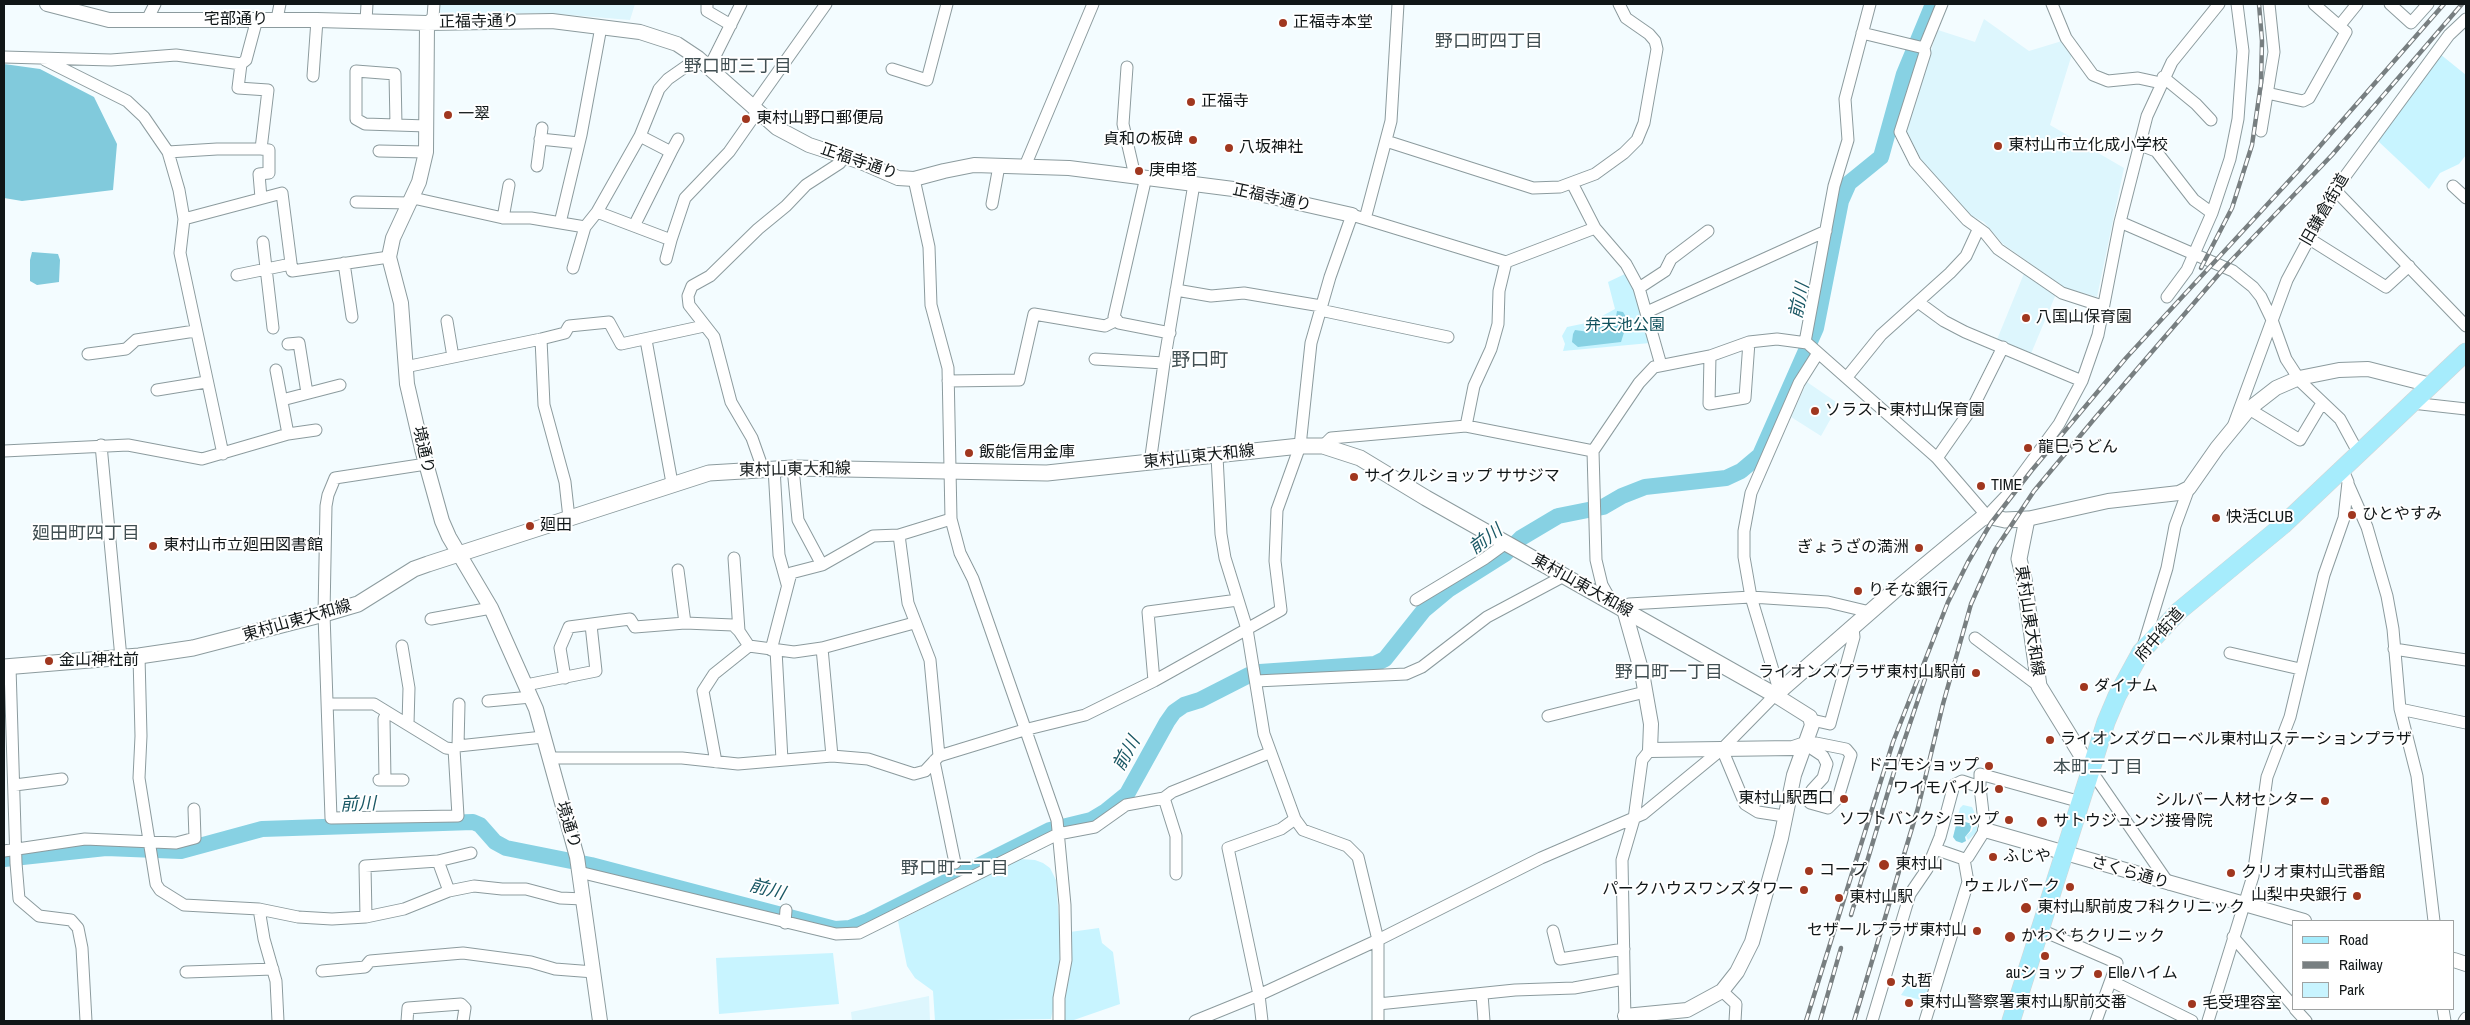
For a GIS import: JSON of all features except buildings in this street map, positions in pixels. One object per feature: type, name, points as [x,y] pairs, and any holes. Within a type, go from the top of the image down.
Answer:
[{"type":"main road","name":"府中街道","points":[[2011,1021],[2065,854],[2090,769],[2116,696],[2141,652],[2179,611],[2345,476],[2359,454],[2466,352]]},
{"type":"main road","name":"東村山東大和線","points":[[7,667],[139,656],[225,641],[324,614],[358,604],[414,569],[672,483],[709,473],[768,468],[1047,473],[1300,446],[1324,446],[1360,458],[1619,607],[1777,693]]},
{"type":"main road","points":[[1777,693],[1870,612],[1987,516],[2006,520],[2027,519]]},
{"type":"main road","name":"東村山東大和線","points":[[2027,519],[2019,559],[2024,579],[2039,686],[2090,769]]},
{"type":"street","name":"宅部通り","points":[[47,4],[61,6],[109,20],[317,20],[427,23]]},
{"type":"street","points":[[147,20],[155,4]]},
{"type":"street","points":[[277,20],[280,4]]},
{"type":"street","points":[[366,4],[366,21]]},
{"type":"street","points":[[184,219],[282,193],[292,272],[389,256],[393,238],[412,200],[426,152],[427,23],[433,17],[434,4]]},
{"type":"street","points":[[707,4],[707,11],[730,25]]},
{"type":"street","points":[[710,66],[741,4]]},
{"type":"street","points":[[666,260],[685,198],[729,152],[826,4]]},
{"type":"street","points":[[892,69],[927,80],[948,4]]},
{"type":"street","points":[[1025,166],[1092,4]]},
{"type":"street","points":[[549,758],[682,758],[738,764],[832,756],[868,759],[914,774],[925,771],[936,759],[1024,730],[1085,715],[1154,681],[1281,610],[1275,561],[1277,510],[1300,446],[1311,342],[1321,308],[1358,217],[1386,141],[1391,121],[1398,4]]},
{"type":"street","points":[[1386,141],[1533,188],[1573,184],[1595,174],[1624,153],[1637,140],[1644,123],[1657,49],[1655,41],[1649,34],[1626,18],[1619,4]]},
{"type":"street","points":[[1806,343],[1834,186],[1848,140],[1845,99],[1870,4]]},
{"type":"street","points":[[1942,4],[1924,48],[1925,53],[1900,132],[1915,162],[1978,230],[1985,233],[1998,248],[2062,293],[2102,306]]},
{"type":"street","points":[[2052,4],[2066,38],[2093,75],[2108,81],[2138,78],[2162,80],[2196,104],[2211,120]]},
{"type":"street","points":[[1812,720],[1794,775],[1784,816],[1781,838],[1752,942],[1738,972],[1722,991],[1687,1010],[1625,1019],[1622,860],[1634,819],[1642,760],[1650,750],[1651,724],[1645,692],[1619,607],[1605,593],[1599,577],[1594,508],[1593,451],[1639,383],[1654,367],[1710,356],[1749,342],[1777,340],[1806,343],[1937,458],[1987,516],[2006,495],[2054,431],[2082,381],[2098,335],[2102,306],[2138,148],[2162,80],[2186,43],[2219,4]]},
{"type":"street","points":[[2167,297],[2187,270],[2212,212],[2230,159],[2238,119],[2243,51],[2238,4]]},
{"type":"street","points":[[2261,131],[2274,52],[2269,4]]},
{"type":"street","points":[[2267,93],[2303,101],[2308,98],[2346,32],[2314,4]]},
{"type":"street","points":[[2340,25],[2356,4]]},
{"type":"street","points":[[2390,4],[2411,22],[2428,4]]},
{"type":"street","name":"旧鎌倉街道","points":[[2233,428],[2287,280],[2335,190],[2449,35],[2466,19]]},
{"type":"street","points":[[257,20],[246,60],[241,64],[238,88],[268,90],[261,149]]},
{"type":"street","points":[[313,76],[317,20]]},
{"type":"street","name":"正福寺通り","points":[[427,23],[552,21],[640,32],[677,44],[710,66],[755,110],[778,128],[809,145],[842,155],[887,174],[914,179],[974,166],[1069,168],[1241,190],[1358,217]]},
{"type":"street","points":[[560,223],[579,143],[600,27]]},
{"type":"street","points":[[1862,33],[1924,48]]},
{"type":"street","points":[[4,57],[45,60],[111,60],[176,55],[241,64]]},
{"type":"street","points":[[572,268],[585,227],[597,212],[640,136],[659,89],[668,79],[698,58]]},
{"type":"street","points":[[45,60],[127,101],[144,117],[168,152],[180,190],[184,219],[180,253],[195,331],[223,454]]},
{"type":"street","points":[[1127,67],[1123,124],[1140,177],[1114,317],[1119,323],[1170,333]]},
{"type":"street","points":[[396,124],[395,74],[356,71],[356,119],[365,124],[427,126]]},
{"type":"street","points":[[537,166],[541,134],[579,143]]},
{"type":"street","points":[[640,136],[671,152]]},
{"type":"street","points":[[634,226],[678,139]]},
{"type":"street","points":[[2138,148],[2143,146],[2156,151],[2194,200],[2212,212]]},
{"type":"street","points":[[168,152],[217,148],[269,150],[269,173],[258,174],[261,198]]},
{"type":"street","points":[[378,151],[426,152]]},
{"type":"street","points":[[787,584],[779,555],[768,468],[731,402],[714,337],[689,305],[688,296],[692,286],[710,276],[806,185],[840,163],[842,155]]},
{"type":"street","points":[[992,204],[999,166]]},
{"type":"street","points":[[914,179],[929,247],[930,305],[948,368],[951,519],[960,553],[973,578],[1057,828],[1066,905],[1066,960],[1059,998],[1058,1021]]},
{"type":"street","points":[[1150,462],[1194,184]]},
{"type":"street","points":[[1573,184],[1595,228],[1626,264],[1639,288],[1660,366]]},
{"type":"street","points":[[503,218],[509,185]]},
{"type":"street","points":[[2453,186],[2466,198]]},
{"type":"street","points":[[2335,190],[2466,326]]},
{"type":"street","points":[[356,202],[412,200],[503,218],[531,218],[585,227]]},
{"type":"street","points":[[597,212],[671,240]]},
{"type":"street","points":[[1358,217],[1506,262],[1595,228]]},
{"type":"street","points":[[2120,222],[2241,275],[2261,297],[2272,320],[2286,359],[2299,378],[2340,419],[2359,454]]},
{"type":"street","points":[[1639,288],[1666,271],[1671,259],[1708,230]]},
{"type":"street","points":[[1847,377],[1881,334],[1950,274],[1966,256],[1978,230]]},
{"type":"street","points":[[1646,312],[1826,231]]},
{"type":"street","points":[[2308,238],[2386,287],[2409,266]]},
{"type":"street","points":[[263,242],[273,328]]},
{"type":"street","name":"境通り","points":[[389,256],[401,303],[405,367],[426,464],[442,521],[490,608],[528,691],[549,758],[578,865],[600,1021]]},
{"type":"street","points":[[1466,426],[1474,386],[1491,349],[1498,324],[1499,290],[1506,262]]},
{"type":"street","points":[[344,263],[352,317]]},
{"type":"street","points":[[237,275],[291,264]]},
{"type":"street","points":[[1176,290],[1211,296],[1244,293],[1321,308],[1448,337]]},
{"type":"street","points":[[1918,302],[1944,321],[2082,381]]},
{"type":"street","points":[[948,381],[1019,380],[1034,314],[1106,326],[1116,320]]},
{"type":"street","points":[[447,321],[454,357]]},
{"type":"street","points":[[405,367],[565,333],[569,326],[609,322],[621,344],[704,326]]},
{"type":"street","points":[[88,354],[109,347],[126,349],[136,340],[195,331]]},
{"type":"street","points":[[541,339],[544,405],[565,482],[569,518]]},
{"type":"street","points":[[646,340],[672,483]]},
{"type":"street","points":[[1710,356],[1709,404],[1745,398],[1749,342]]},
{"type":"street","points":[[288,344],[299,343],[307,392]]},
{"type":"street","points":[[1937,458],[1974,405],[2003,347]]},
{"type":"street","points":[[1818,353],[1799,384],[1751,493],[1744,531],[1744,557],[1751,597],[1777,693],[1812,720],[1830,724],[1854,637],[1852,628]]},
{"type":"street","points":[[1095,360],[1164,364]]},
{"type":"street","points":[[2141,652],[2167,568],[2176,526],[2190,488],[2249,409],[2276,388],[2299,378],[2338,370],[2368,369],[2431,385]]},
{"type":"street","points":[[276,370],[288,434]]},
{"type":"street","points":[[157,390],[206,382]]},
{"type":"street","points":[[282,400],[340,385]]},
{"type":"street","points":[[2249,409],[2300,440],[2322,403]]},
{"type":"street","points":[[2412,403],[2466,409]]},
{"type":"street","points":[[1324,446],[1331,438],[1466,426],[1593,451]]},
{"type":"street","points":[[4,451],[128,445],[202,459],[288,434],[316,430]]},
{"type":"street","points":[[101,445],[121,658]]},
{"type":"street","points":[[1217,456],[1221,534],[1225,558],[1247,629],[1255,675],[1258,711],[1270,753],[1295,819],[1303,830],[1312,835],[1347,846],[1355,852],[1378,940],[1378,1021]]},
{"type":"street","points":[[426,464],[335,478],[326,506],[324,614],[331,818],[458,816],[456,748],[459,704]]},
{"type":"street","points":[[793,468],[798,520],[822,565]]},
{"type":"street","points":[[2345,476],[2367,527],[2387,596],[2393,629],[2400,709],[2417,776],[2434,920]]},
{"type":"street","points":[[2208,1021],[2233,937],[2254,876],[2267,777],[2290,717],[2324,575],[2344,518],[2345,476]]},
{"type":"street","points":[[2027,519],[2108,501],[2179,493],[2190,488]]},
{"type":"street","points":[[782,760],[773,650],[791,573],[822,565],[873,536],[899,535],[951,519]]},
{"type":"street","points":[[899,535],[908,604],[930,660],[936,759],[955,863]]},
{"type":"street","points":[[1416,600],[1511,546]]},
{"type":"street","points":[[734,558],[739,631]]},
{"type":"street","points":[[678,570],[685,623]]},
{"type":"street","points":[[1255,675],[1393,676],[1406,674],[1422,667],[1487,617],[1564,576]]},
{"type":"street","points":[[1619,607],[1630,604],[1751,597],[1828,602],[1870,612]]},
{"type":"street","points":[[1154,681],[1148,612],[1238,600]]},
{"type":"street","points":[[431,618],[490,608]]},
{"type":"street","points":[[565,678],[560,648],[569,627],[630,619],[636,627],[685,623],[733,625],[749,646],[794,652],[822,648],[914,623]]},
{"type":"street","points":[[488,701],[528,691],[565,678],[596,671],[591,625]]},
{"type":"street","points":[[1975,638],[2039,686]]},
{"type":"street","points":[[402,646],[408,688],[408,724]]},
{"type":"street","points":[[716,762],[703,691],[714,674],[749,646]]},
{"type":"street","points":[[822,648],[832,756]]},
{"type":"street","points":[[2394,650],[2466,660]]},
{"type":"street","points":[[2230,653],[2300,669]]},
{"type":"street","points":[[139,656],[141,736],[138,778],[156,884],[160,890],[184,906],[259,909],[298,917],[332,919],[366,917],[404,909],[449,891],[474,886],[526,889],[560,898],[584,899]]},
{"type":"street","points":[[7,667],[15,785],[13,854],[20,899],[39,916],[71,920],[78,928],[82,948],[86,1021]]},
{"type":"street","points":[[1548,716],[1645,692]]},
{"type":"street","points":[[1195,1021],[1259,995],[1378,940],[1541,858],[1643,814],[1722,749],[1777,693]]},
{"type":"street","points":[[328,704],[374,704],[446,748],[543,737]]},
{"type":"street","points":[[2400,709],[2466,723]]},
{"type":"street","points":[[387,712],[384,718],[381,780],[403,780]]},
{"type":"street","points":[[1650,750],[1793,748],[1816,743],[1834,745],[1848,751],[1851,757],[1838,798],[1828,808],[1810,803],[1808,798],[1812,790],[1823,778],[1829,750],[1834,745]]},
{"type":"street","points":[[1805,744],[1827,760]]},
{"type":"street","points":[[1722,749],[1745,804],[1758,812],[1784,816]]},
{"type":"street","points":[[578,865],[785,922],[836,934],[859,933],[1057,828],[1095,826],[1126,806],[1164,798],[1172,792],[1270,753]]},
{"type":"street","points":[[2090,769],[2169,884]]},
{"type":"street","points":[[1935,849],[1964,859],[1968,858],[1985,830],[1980,774],[2081,802]]},
{"type":"street","points":[[15,785],[62,779]]},
{"type":"street","points":[[1872,1021],[1910,894],[1927,869],[1954,785],[1962,781],[1980,787]]},
{"type":"street","points":[[1164,798],[1176,836],[1176,874]]},
{"type":"street","points":[[13,854],[85,840],[150,848],[176,843],[195,838],[194,809]]},
{"type":"street","points":[[1262,1021],[1259,995],[1228,848],[1282,830],[1295,819]]},
{"type":"street","name":"さくら通り","points":[[1985,830],[2300,920]]},
{"type":"street","points":[[366,917],[365,866],[438,861],[471,853]]},
{"type":"street","points":[[1925,1021],[1968,882],[1964,859]]},
{"type":"street","points":[[438,861],[449,891]]},
{"type":"street","points":[[259,909],[264,939],[276,981],[278,1021]]},
{"type":"street","points":[[785,922],[786,910]]},
{"type":"street","points":[[2040,930],[2117,963],[2096,1021]]},
{"type":"street","points":[[1553,931],[1560,959],[1624,949]]},
{"type":"street","points":[[2233,937],[2292,1005]]},
{"type":"street","points":[[322,971],[365,967],[370,961],[463,952],[531,962],[555,969],[594,972]]},
{"type":"street","points":[[186,972],[273,969]]},
{"type":"street","points":[[1378,1004],[1514,990],[1574,988],[1624,979]]},
{"type":"street","points":[[2111,982],[2192,1021]]},
{"type":"street","points":[[1722,991],[1736,1004],[1736,1021]]},
{"type":"street","points":[[1482,994],[1484,1021]]},
{"type":"street","points":[[407,1021],[408,1008],[461,1004],[465,1008],[463,1021]]},
{"type":"street","points":[[2297,1010],[2306,1021]]},
{"type":"shaded area","points":[[439,4],[635,4],[630,20],[545,13],[438,15]]},
{"type":"shaded area","name":"東村山市立化成小学校","points":[[1984,19],[2029,51],[2062,41],[2072,54],[2050,125],[2124,168],[2097,297],[2065,288],[2003,244],[1984,222],[1966,213],[1918,161],[1903,130],[1938,30],[1975,42]]},
{"type":"shaded area","points":[[4,64],[40,69],[94,97],[117,144],[113,190],[22,201],[4,198]]},
{"type":"shaded area","points":[[32,252],[58,254],[60,260],[59,282],[37,285],[30,281]]},
{"type":"shaded area","name":"八国山保育園","points":[[2025,271],[2056,294],[2030,356],[1996,342]]},
{"type":"shaded area","points":[[1617,311],[1623,312],[1628,320],[1621,342],[1578,347],[1572,342],[1575,330],[1589,332],[1590,325],[1607,320],[1615,323]]},
{"type":"shaded area","name":"ソラスト東村山保育園","points":[[1807,382],[1839,404],[1821,436],[1791,417]]},
{"type":"shaded area","points":[[1962,821],[1972,824],[1970,831],[1965,837],[1966,841],[1962,843],[1956,841],[1953,837],[1956,825],[1959,825]]},
{"type":"shaded area","points":[[929,996],[930,1021],[852,1021],[851,1012]]},
{"type":"green space","points":[[2440,54],[2466,75],[2466,155],[2459,164],[2440,173],[2429,189],[2378,141]]},
{"type":"green space","name":"弁天池公園","points":[[1627,273],[1637,293],[1650,343],[1563,351],[1565,344],[1562,336],[1567,327],[1591,322],[1615,309],[1608,282]]},
{"type":"green space","points":[[1963,805],[1972,807],[1977,818],[1977,832],[1968,840],[1966,836],[1972,831],[1974,822],[1962,818],[1956,822],[1960,808]]},
{"type":"green space","points":[[1020,859],[1035,860],[1043,863],[1050,868],[1056,880],[1062,962],[1051,1019],[935,1021],[933,991],[915,978],[907,966],[898,921]]},
{"type":"green space","points":[[1099,928],[1102,943],[1113,952],[1120,1004],[1071,1021],[1065,1021],[1063,1005],[1070,932]]},
{"type":"green space","points":[[833,953],[839,1004],[719,1014],[716,958]]},
{"type":"green space","points":[[1911,980],[1929,986],[1925,1001],[1901,995]]},
{"type":"waterway","name":"前川","points":[[4,859],[106,848],[181,851],[262,829],[473,822],[480,825],[495,842],[506,848],[591,865],[835,929],[850,928],[868,921],[1050,830],[1091,820],[1106,811],[1127,794],[1167,722],[1174,712],[1184,705],[1200,700],[1249,675],[1260,672],[1375,664],[1385,659],[1424,610],[1448,590],[1505,554],[1521,538],[1558,516],[1603,507],[1622,496],[1645,487],[1726,478],[1741,471],[1760,455],[1816,328],[1841,201],[1849,183],[1881,157],[1904,74],[1933,4]]},
{"type":"railway","points":[[2201,268],[2232,208],[2252,145],[2261,83],[2262,41],[2259,4]]},
{"type":"railway","points":[[1806,1021],[1893,742],[1948,602],[1968,562],[1991,523],[2032,470],[2126,358],[2299,170],[2444,4]]},
{"type":"railway","points":[[1854,1021],[1918,808],[1943,704],[1971,604],[1995,550],[2034,491],[2095,418],[2225,267],[2332,155],[2462,4]]},
{"type":"railway","points":[[1851,915],[1897,762],[1925,679]]},
{"type":"railway","points":[[1820,1021],[1841,948]]},
{"type":"place","name":"正福寺本堂","points":[[1283,23]]},
{"type":"place","name":"正福寺","points":[[1191,102]]},
{"type":"place","name":"一翠","points":[[448,115]]},
{"type":"place","name":"東村山野口郵便局","points":[[746,119]]},
{"type":"place","name":"貞和の板碑","points":[[1193,140]]},
{"type":"place","name":"東村山市立化成小学校","points":[[1998,146]]},
{"type":"place","name":"八坂神社","points":[[1229,148]]},
{"type":"place","name":"庚申塔","points":[[1139,171]]},
{"type":"place","name":"八国山保育園","points":[[2026,318]]},
{"type":"place","name":"ソラスト東村山保育園","points":[[1815,411]]},
{"type":"place","name":"龍巳うどん","points":[[2028,448]]},
{"type":"place","name":"飯能信用金庫","points":[[969,453]]},
{"type":"place","name":"サイクルショップ ササジマ","points":[[1354,477]]},
{"type":"place","name":"TIME","points":[[1981,486]]},
{"type":"place","name":"ひとやすみ","points":[[2352,515]]},
{"type":"place","name":"快活CLUB","points":[[2216,518]]},
{"type":"place","name":"廻田","points":[[530,526]]},
{"type":"place","name":"東村山市立廻田図書館","points":[[153,546]]},
{"type":"place","name":"ぎょうざの満洲","points":[[1919,548]]},
{"type":"place","name":"りそな銀行","points":[[1858,591]]},
{"type":"place","name":"金山神社前","points":[[49,661]]},
{"type":"place","name":"ライオンズプラザ東村山駅前","points":[[1976,673]]},
{"type":"place","name":"ダイナム","points":[[2084,687]]},
{"type":"place","name":"ライオンズグローベル東村山ステーションプラザ","points":[[2050,740]]},
{"type":"place","name":"ドコモショップ","points":[[1989,766]]},
{"type":"place","name":"ワイモバイル","points":[[1999,789]]},
{"type":"place","name":"東村山駅西口","points":[[1844,799]]},
{"type":"place","name":"シルバー人材センター","points":[[2325,801]]},
{"type":"place","name":"ソフトバンクショップ","points":[[2009,820]]},
{"type":"place","name":"サトウジュンジ接骨院","points":[[2042,822]]},
{"type":"place","name":"ふじや","points":[[1993,857]]},
{"type":"place","name":"東村山","points":[[1884,865]]},
{"type":"place","name":"コープ","points":[[1809,871]]},
{"type":"place","name":"クリオ東村山弐番館","points":[[2231,873]]},
{"type":"place","name":"ウェルパーク","points":[[2070,887]]},
{"type":"place","name":"パークハウスワンズタワー","points":[[1804,890]]},
{"type":"place","name":"山梨中央銀行","points":[[2357,896]]},
{"type":"place","name":"東村山駅","points":[[1839,898]]},
{"type":"place","name":"東村山駅前皮フ科クリニック","points":[[2026,908]]},
{"type":"place","name":"セザールプラザ東村山","points":[[1977,931]]},
{"type":"place","name":"かわぐちクリニック","points":[[2010,937]]},
{"type":"place","name":"auショップ","points":[[2045,956]]},
{"type":"place","name":"Elleハイム","points":[[2098,974]]},
{"type":"place","name":"丸哲","points":[[1891,982]]},
{"type":"place","name":"東村山警察署東村山駅前交番","points":[[1909,1003]]},
{"type":"place","name":"毛受理容室","points":[[2192,1004]]},
{"type":"district","name":"野口町四丁目","points":[[1489,42]]},
{"type":"district","name":"野口町三丁目","points":[[738,67]]},
{"type":"district","name":"野口町","points":[[1200,361]]},
{"type":"district","name":"廻田町四丁目","points":[[86,534]]},
{"type":"district","name":"野口町一丁目","points":[[1669,673]]},
{"type":"district","name":"本町二丁目","points":[[2098,768]]},
{"type":"district","name":"野口町二丁目","points":[[955,869]]}]
